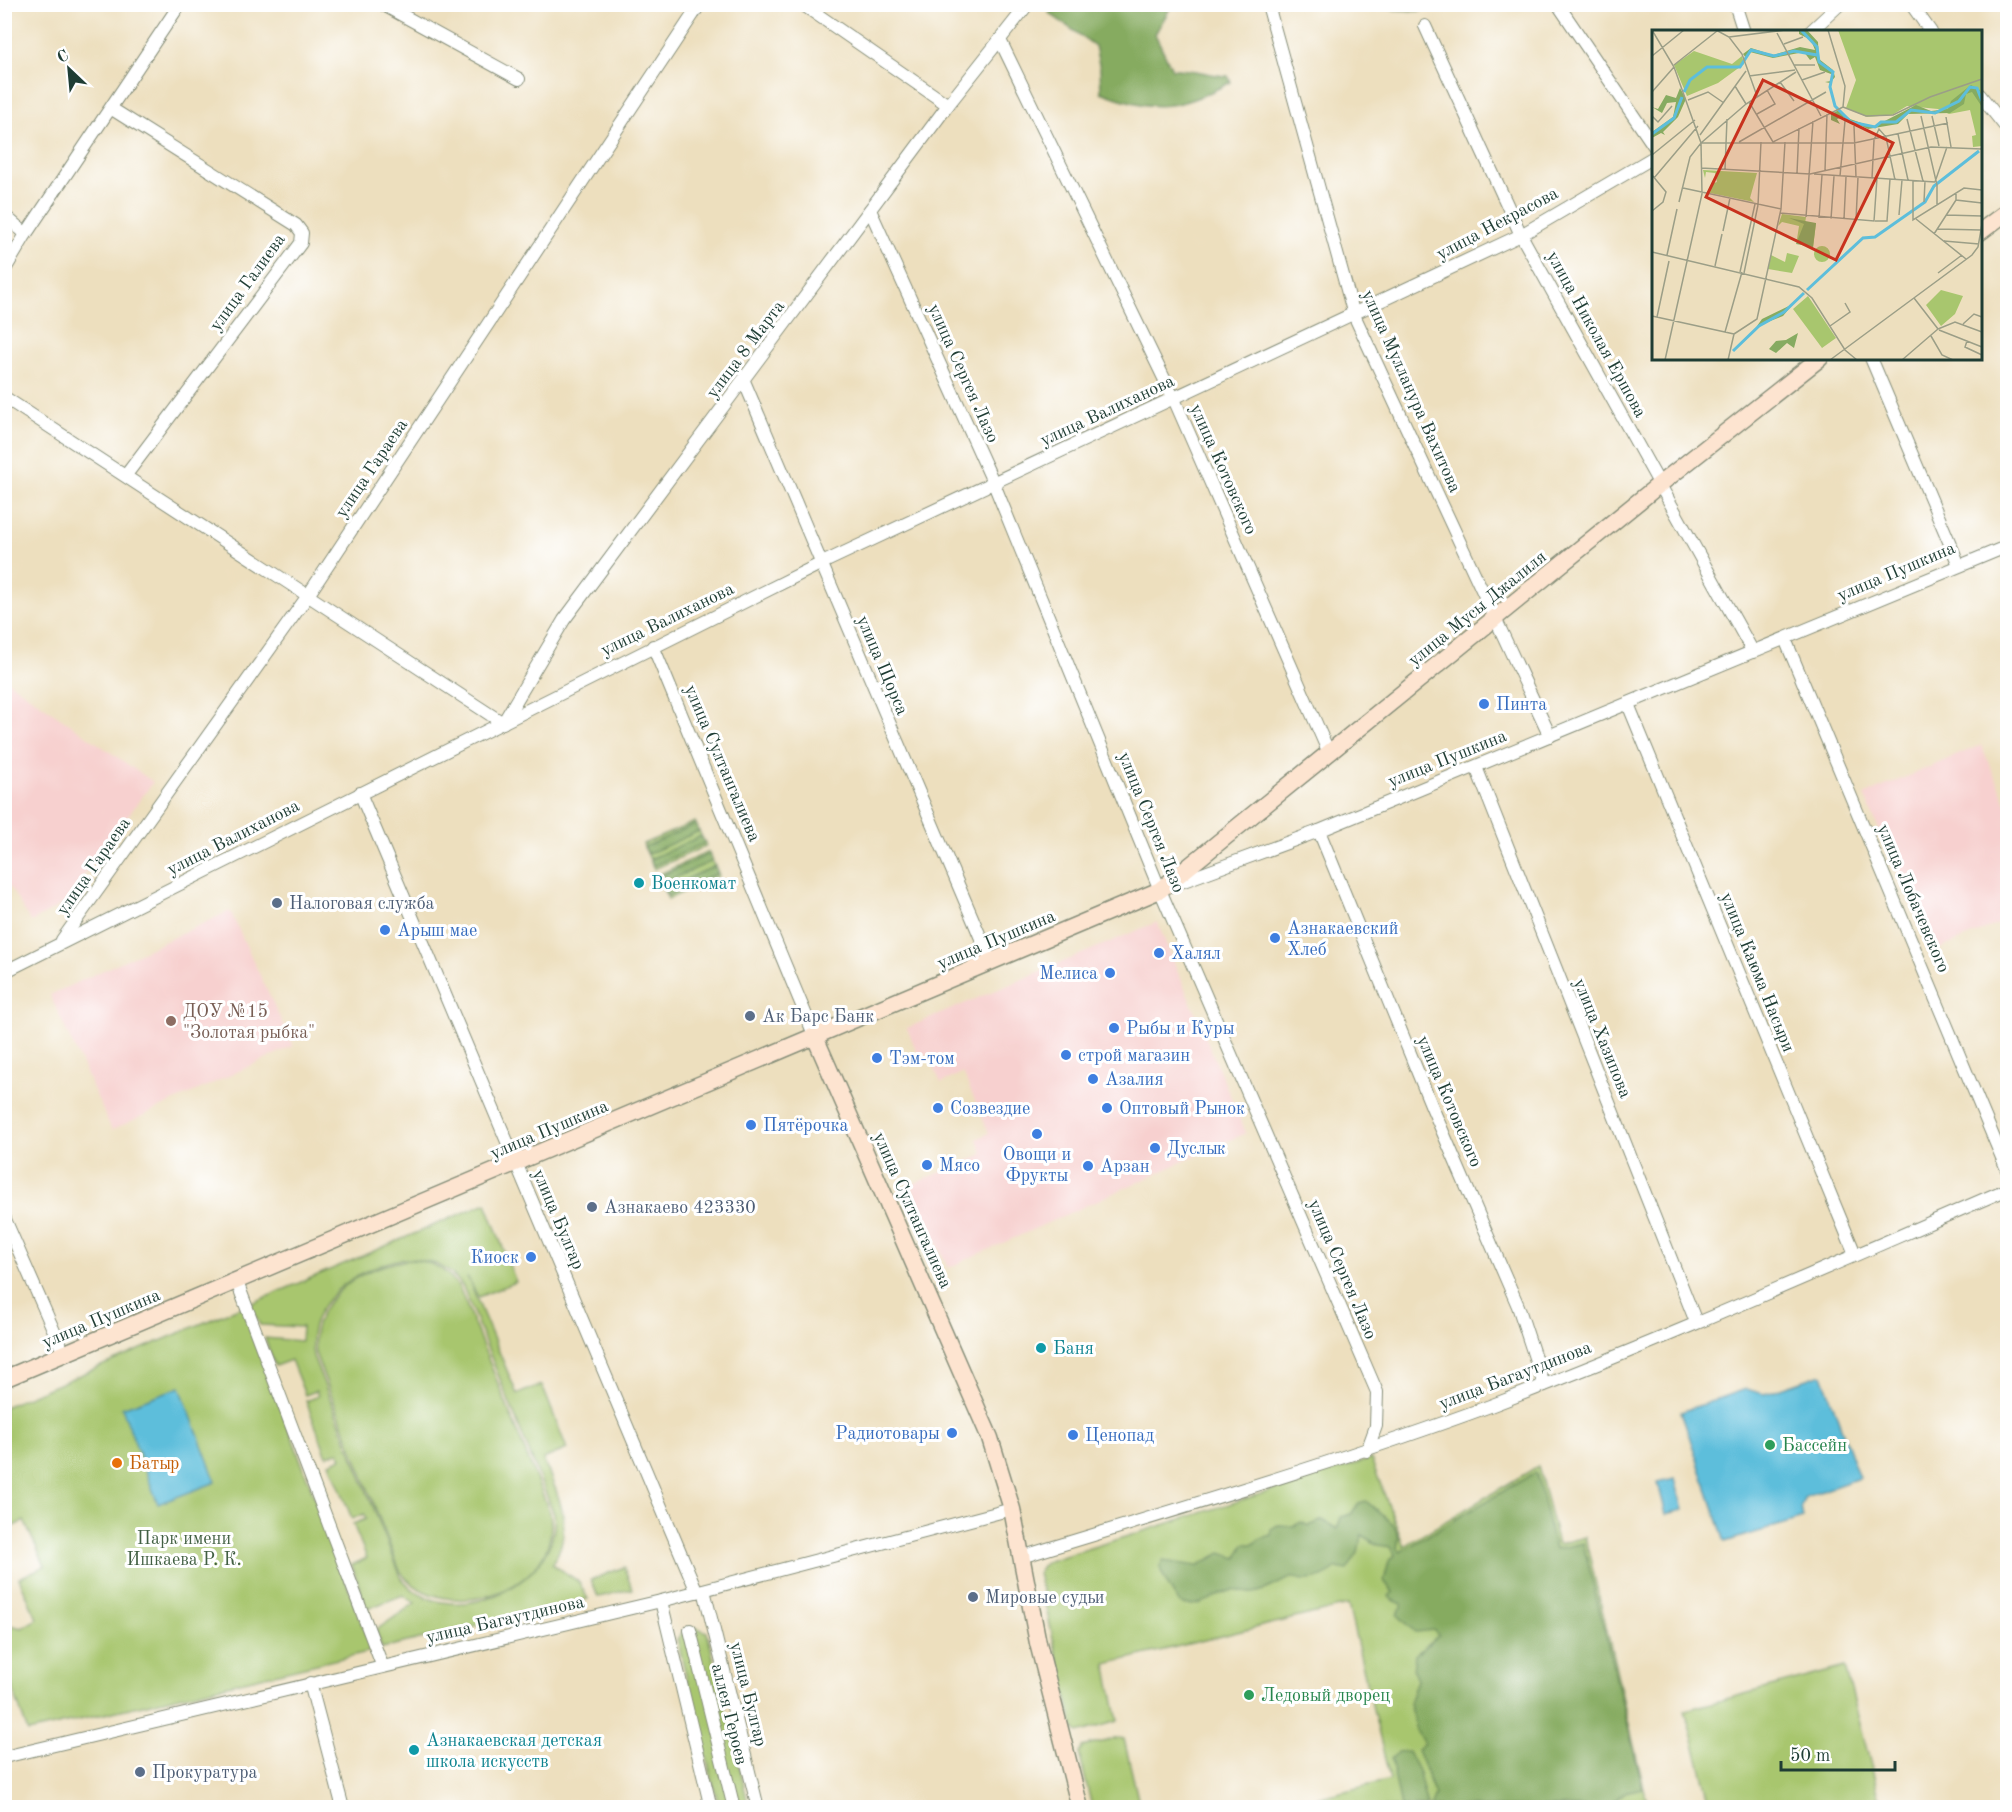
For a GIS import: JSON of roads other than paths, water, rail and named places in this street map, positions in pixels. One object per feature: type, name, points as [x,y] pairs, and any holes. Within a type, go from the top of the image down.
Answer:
[{"type":"main road","points":[[1982,230],[2007,211]]},
{"type":"main road","name":"улица Мусы Джалиля","points":[[1160,890],[1660,484],[1817,360]]},
{"type":"main road","name":"улица Пушкина","points":[[4,1379],[1160,890]]},
{"type":"main road","name":"улица Султангалиева","points":[[815,1037],[990,1438],[1012,1509],[1038,1643],[1080,1808]]},
{"type":"street","points":[[4,271],[26,234],[112,109],[180,4]]},
{"type":"street","points":[[382,4],[519,79]]},
{"type":"street","name":"улица Гараева","points":[[60,944],[307,597],[700,4]]},
{"type":"street","points":[[802,4],[948,105]]},
{"type":"street","name":"улица 8 Марта","points":[[503,723],[564,620],[948,105],[1028,4]]},
{"type":"street","points":[[1735,4],[1743,30]]},
{"type":"street","points":[[1812,30],[1840,4]]},
{"type":"street","points":[[1911,4],[1930,30]]},
{"type":"street","points":[[1559,6],[1652,145]]},
{"type":"street","name":"улица Мулланура Вахитова","points":[[1270,12],[1354,315],[1550,736]]},
{"type":"street","name":"улица Николая Ершова","points":[[1425,26],[1521,235],[1753,652]]},
{"type":"street","name":"улица Котовского","points":[[1000,40],[1173,399],[1329,753]]},
{"type":"street","points":[[1982,98],[2007,130]]},
{"type":"street","name":"улица Галиева","points":[[112,109],[296,225],[302,233],[301,243],[126,475]]},
{"type":"street","name":"улица Некрасова","points":[[1354,315],[1521,235],[1652,158]]},
{"type":"street","name":"улица Сергея Лазо","points":[[870,210],[994,484],[1160,890],[1377,1392],[1376,1426],[1367,1450]]},
{"type":"street","points":[[4,215],[26,234]]},
{"type":"street","name":"улица Валиханова","points":[[4,972],[820,564],[1354,315]]},
{"type":"street","points":[[1872,360],[1959,566]]},
{"type":"street","name":"улица Щорса","points":[[744,381],[991,963]]},
{"type":"street","points":[[4,397],[503,723]]},
{"type":"street","name":"улица Пушкина","points":[[1160,890],[1319,831],[2007,546]]},
{"type":"street","name":"улица Лобачевского","points":[[1785,639],[2007,1172]]},
{"type":"street","name":"улица Султангалиева","points":[[653,646],[815,1037]]},
{"type":"street","name":"улица Каюма Насыри","points":[[1628,704],[1855,1254]]},
{"type":"street","name":"улица Хазипова","points":[[1476,767],[1696,1322]]},
{"type":"street","name":"улица Булгар","points":[[360,793],[516,1163],[701,1591],[758,1808]]},
{"type":"street","name":"улица Котовского","points":[[1319,831],[1432,1107],[1518,1306],[1544,1385]]},
{"type":"street","name":"улица Багаутдинова","points":[[1021,1557],[1367,1450],[1544,1385],[2007,1189]]},
{"type":"street","points":[[4,1217],[64,1354]]},
{"type":"street","points":[[237,1282],[382,1665]]},
{"type":"street","name":"улица Багаутдинова","points":[[4,1757],[382,1665],[661,1601],[1012,1509]]},
{"type":"street","points":[[661,1601],[711,1808]]},
{"type":"street","name":"аллея Героев","points":[[690,1630],[734,1808]]},
{"type":"street","points":[[310,1683],[343,1808]]},
{"type":"water","name":"Бассейн","points":[[1822,1374],[1859,1478],[1805,1497],[1801,1506],[1803,1518],[1725,1542],[1681,1412],[1746,1389],[1764,1394]]},
{"type":"water","points":[[180,1387],[216,1482],[158,1504],[122,1408]]},
{"type":"water","points":[[1675,1479],[1683,1510],[1666,1514],[1658,1483]]},
{"type":"place","name":"Пинта","points":[[1484,704]]},
{"type":"place","name":"Военкомат","points":[[639,883]]},
{"type":"place","name":"Налоговая служба","points":[[277,903]]},
{"type":"place","name":"Арыш мае","points":[[385,930]]},
{"type":"place","name":"Азнакаевский Хлеб","points":[[1275,938]]},
{"type":"place","name":"Халял","points":[[1159,953]]},
{"type":"place","name":"Мелиса","points":[[1110,973]]},
{"type":"place","name":"Ак Барс Банк","points":[[750,1016]]},
{"type":"place","name":"ДОУ №15 \"Золотая рыбка\"","points":[[171,1021]]},
{"type":"place","name":"Рыбы и Куры","points":[[1114,1028]]},
{"type":"place","name":"строй магазин","points":[[1066,1055]]},
{"type":"place","name":"Тэм-том","points":[[877,1058]]},
{"type":"place","name":"Азалия","points":[[1093,1079]]},
{"type":"place","name":"Созвездие","points":[[938,1108]]},
{"type":"place","name":"Оптовый Рынок","points":[[1107,1108]]},
{"type":"place","name":"Пятёрочка","points":[[751,1125]]},
{"type":"place","name":"Овощи и Фрукты","points":[[1037,1134]]},
{"type":"place","name":"Дуслык","points":[[1155,1148]]},
{"type":"place","name":"Мясо","points":[[927,1165]]},
{"type":"place","name":"Арзан","points":[[1088,1166]]},
{"type":"place","name":"Азнакаево 423330","points":[[592,1207]]},
{"type":"place","name":"Киоск","points":[[531,1257]]},
{"type":"place","name":"Баня","points":[[1041,1348]]},
{"type":"place","name":"Радиотовары","points":[[952,1433]]},
{"type":"place","name":"Ценопад","points":[[1073,1435]]},
{"type":"place","name":"Бассейн","points":[[1770,1445]]},
{"type":"place","name":"Батыр","points":[[117,1463]]},
{"type":"place","name":"Мировые судьи","points":[[973,1597]]},
{"type":"place","name":"Ледовый дворец","points":[[1249,1695]]},
{"type":"place","name":"Азнакаевская детская школа искусств","points":[[414,1750]]},
{"type":"place","name":"Прокуратура","points":[[140,1772]]},
{"type":"park label","name":"Парк имени Ишкаева Р. К.","points":[[184,1548]]}]
